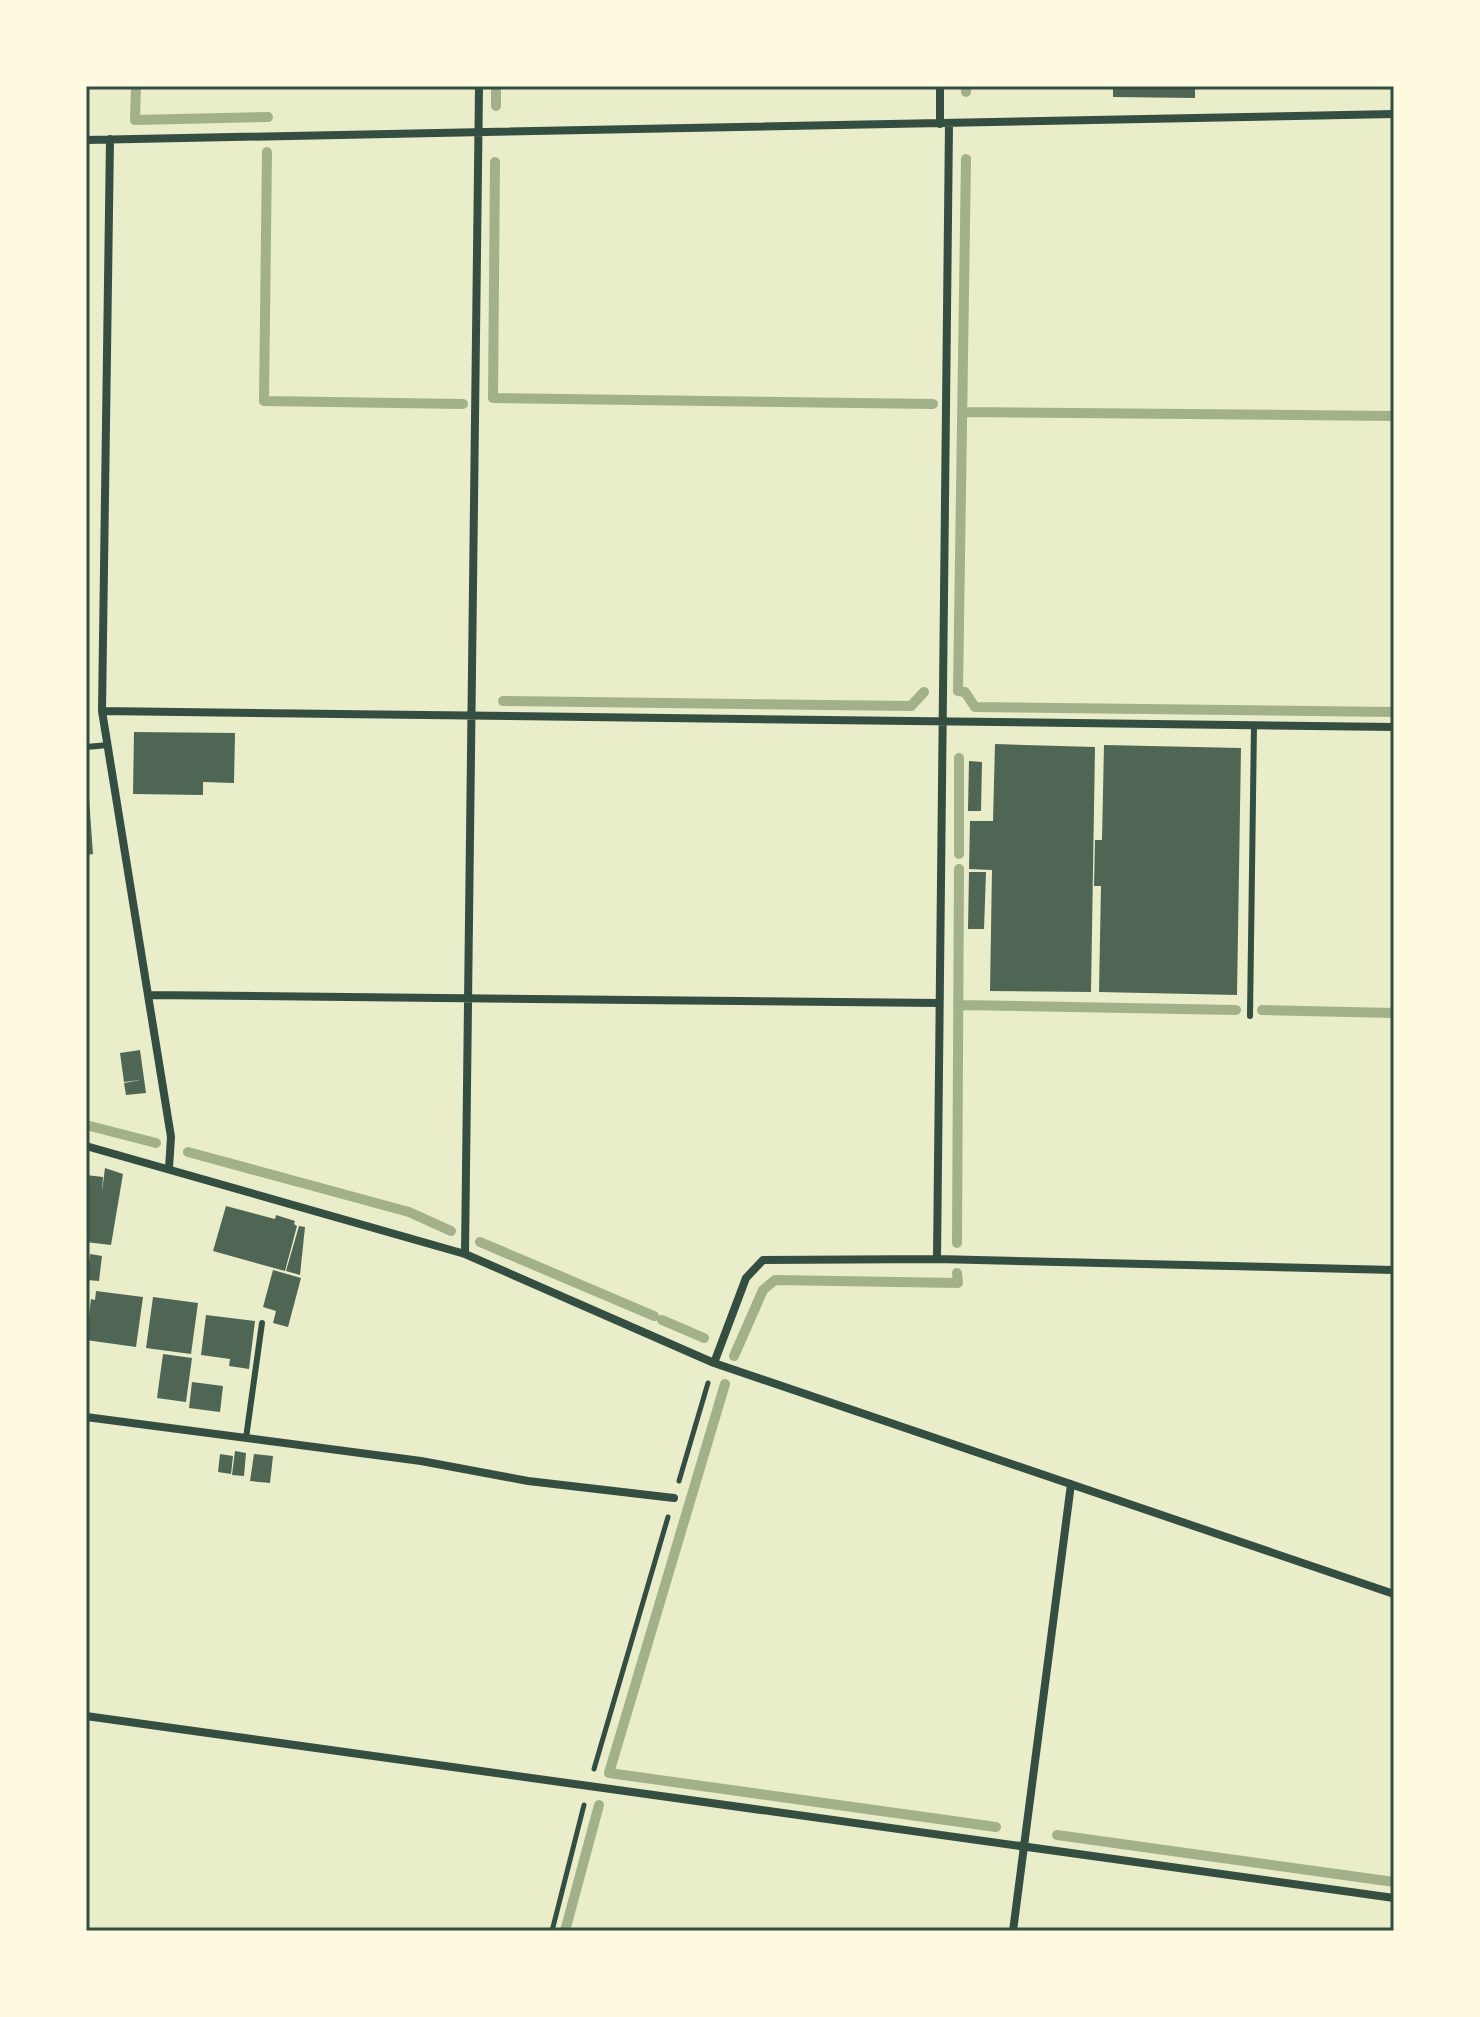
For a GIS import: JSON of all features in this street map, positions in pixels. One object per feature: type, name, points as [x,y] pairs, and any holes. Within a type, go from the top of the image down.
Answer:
[{"type":"street","points":[[465,1254],[479,86]]},
{"type":"street","points":[[937,1259],[944,124],[940,86]]},
{"type":"street","points":[[86,140],[1394,114]]},
{"type":"street","points":[[110,139],[102,711],[171,1137],[169,1168]]},
{"type":"street","points":[[102,711],[1394,727]]},
{"type":"street","points":[[148,995],[939,1003]]},
{"type":"street","points":[[86,1146],[465,1254],[714,1363],[1394,1594]]},
{"type":"street","points":[[714,1363],[746,1278],[763,1260],[937,1259],[1394,1270]]},
{"type":"street","points":[[86,1417],[421,1461],[528,1481],[674,1498]]},
{"type":"street","points":[[1013,1931],[1071,1484]]},
{"type":"street","points":[[86,1716],[1394,1898]]},
{"type":"lane","points":[[1250,1016],[1254,725]]},
{"type":"lane","points":[[86,747],[108,745]]},
{"type":"lane","points":[[246,1438],[262,1323]]},
{"type":"path","points":[[552,1931],[589,1785],[714,1363]]},
{"type":"building","points":[[1113,86],[1195,86],[1195,98],[1113,97]]},
{"type":"building","points":[[134,732],[235,733],[234,783],[203,782],[203,795],[133,794]]},
{"type":"building","points":[[995,744],[1095,747],[1091,992],[990,991],[992,870],[969,869],[970,821],[993,821]]},
{"type":"building","points":[[1104,745],[1241,748],[1237,995],[1099,992],[1101,886],[1094,886],[1095,840],[1102,840]]},
{"type":"building","points":[[969,761],[982,762],[981,811],[968,811]]},
{"type":"building","points":[[86,785],[93,854],[86,855]]},
{"type":"building","points":[[969,872],[986,872],[984,929],[968,929]]},
{"type":"building","points":[[140,1050],[146,1093],[126,1095],[124,1083],[140,1080],[124,1082],[120,1053]]},
{"type":"building","points":[[105,1168],[123,1174],[111,1245],[86,1242],[86,1175],[103,1177],[102,1192]]},
{"type":"building","points":[[226,1206],[295,1221],[297,1226],[285,1271],[213,1251]]},
{"type":"building","points":[[299,1226],[305,1227],[300,1275],[286,1271]]},
{"type":"building","points":[[90,1254],[102,1256],[99,1281],[87,1280]]},
{"type":"building","points":[[273,1270],[301,1278],[288,1327],[273,1323],[276,1311],[263,1307]]},
{"type":"building","points":[[96,1291],[143,1297],[136,1347],[86,1340],[91,1299],[95,1300]]},
{"type":"building","points":[[153,1297],[198,1303],[191,1354],[146,1348]]},
{"type":"building","points":[[206,1315],[255,1321],[249,1369],[229,1366],[230,1359],[201,1355]]},
{"type":"building","points":[[163,1354],[192,1358],[186,1402],[157,1398]]},
{"type":"building","points":[[192,1382],[223,1386],[220,1412],[189,1408]]},
{"type":"building","points":[[235,1451],[246,1453],[244,1476],[232,1475]]},
{"type":"building","points":[[220,1454],[233,1456],[231,1474],[218,1472]]},
{"type":"building","points":[[254,1454],[273,1456],[270,1483],[250,1481]]},
{"type":"waterway","points":[[136,86],[135,120],[268,117]]},
{"type":"waterway","points":[[496,86],[496,106]]},
{"type":"waterway","points":[[966,86],[966,92]]},
{"type":"waterway","points":[[267,152],[264,401],[463,404]]},
{"type":"waterway","points":[[966,159],[958,691],[965,692],[975,707],[1394,712]]},
{"type":"waterway","points":[[495,162],[493,398],[933,404]]},
{"type":"waterway","points":[[962,412],[1394,416]]},
{"type":"waterway","points":[[503,701],[911,706],[924,692]]},
{"type":"waterway","points":[[959,758],[959,854]]},
{"type":"waterway","points":[[957,1243],[959,869]]},
{"type":"waterway","points":[[958,1005],[1236,1010]]},
{"type":"waterway","points":[[1262,1010],[1394,1013]]},
{"type":"waterway","points":[[86,1125],[156,1143]]},
{"type":"waterway","points":[[188,1152],[409,1212],[451,1231]]},
{"type":"waterway","points":[[480,1242],[654,1316]]},
{"type":"waterway","points":[[734,1356],[763,1290],[775,1280],[958,1283],[957,1273]]},
{"type":"waterway","points":[[662,1320],[704,1338]]},
{"type":"waterway","points":[[725,1384],[609,1773],[996,1827]]},
{"type":"waterway","points":[[565,1931],[599,1805]]},
{"type":"waterway","points":[[1057,1835],[1394,1882]]}]
